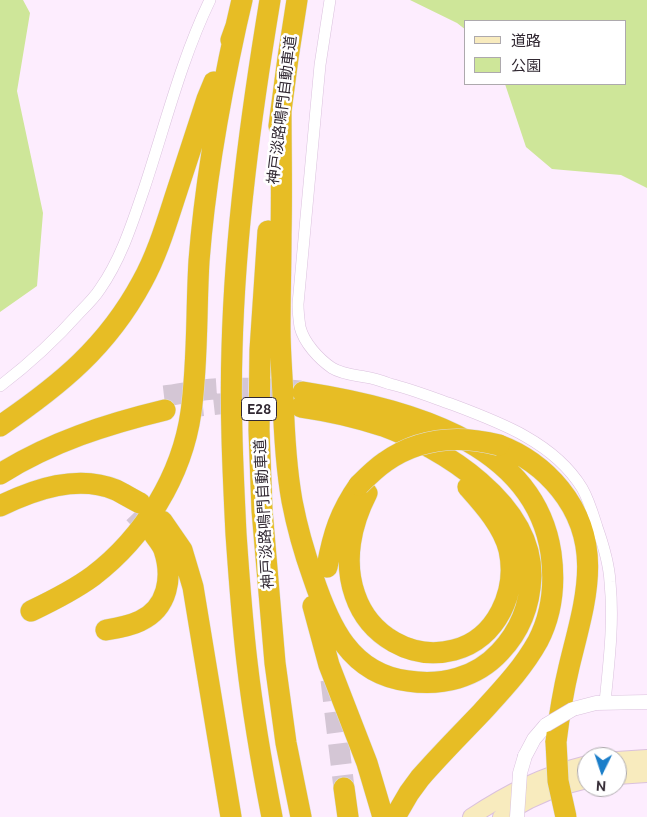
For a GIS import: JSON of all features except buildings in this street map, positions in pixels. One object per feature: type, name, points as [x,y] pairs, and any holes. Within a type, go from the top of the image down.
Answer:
[{"type":"highway","points":[[31,611],[73,590],[98,572],[124,547],[137,533],[158,503],[178,460],[191,414],[194,388],[199,261],[207,182],[222,88],[242,0]]},
{"type":"highway","name":"神戸淡路鳴門自動車道","points":[[270,0],[246,160],[232,348],[232,432],[239,574],[247,662],[259,747],[272,817]]},
{"type":"highway","name":"神戸淡路鳴門自動車道","points":[[297,0],[281,111],[265,267],[260,350],[259,430],[262,510],[275,663],[286,743],[301,817]]},
{"type":"highway","points":[[0,426],[53,388],[73,371],[110,331],[128,306],[143,280],[162,234],[207,100],[236,26]]},
{"type":"highway","points":[[281,111],[280,330],[288,475],[308,588],[329,665],[375,788],[383,817]]},
{"type":"highway","points":[[298,528],[318,590],[334,630],[342,642],[351,652],[375,670],[388,676],[420,683],[452,680],[467,675],[482,667],[507,645],[523,617],[531,586],[531,570],[525,544],[511,516],[487,488],[453,462],[431,448],[406,436],[362,420],[326,411],[302,399],[350,400],[399,413],[458,436],[509,470],[539,512],[546,528],[552,560],[552,593],[542,631],[530,654],[512,680],[420,778],[395,817]]},
{"type":"highway","points":[[0,458],[32,440],[62,427],[128,404],[164,403],[129,418],[68,439],[39,452],[0,474]]},
{"type":"highway","points":[[363,489],[361,505],[351,539],[349,556],[353,588],[358,603],[366,617],[388,640],[401,646],[428,652],[456,650],[480,636],[499,616],[505,603],[511,576],[508,549],[495,521],[468,487],[449,468],[406,436]]},
{"type":"highway","points":[[328,567],[332,540],[340,515],[349,499],[374,482],[394,462],[418,448],[451,438],[484,441],[514,450],[541,469],[554,481],[565,495],[582,527],[588,560],[585,599],[580,624],[551,734],[566,817]]},
{"type":"highway","points":[[8,502],[50,486],[82,484],[100,485],[116,490],[137,508]]},
{"type":"highway","points":[[106,630],[123,627],[141,620],[152,613],[162,602],[167,589],[169,569],[158,527],[182,550],[193,587],[231,817]]},
{"type":"highway","points":[[344,788],[348,817]]},
{"type":"main road","points":[[627,759],[647,758]]},
{"type":"main road","points":[[471,817],[527,784],[577,767]]},
{"type":"main road","points":[[627,775],[647,774]]},
{"type":"main road","points":[[501,817],[529,800],[577,782]]},
{"type":"street","points":[[0,386],[71,323],[100,290],[117,261],[138,208],[174,92],[203,13],[210,0]]},
{"type":"street","points":[[330,0],[320,65],[298,304],[301,328],[306,341],[320,358],[333,369],[411,390],[472,412],[522,434],[542,446],[564,466],[582,488],[592,510],[610,580],[612,630],[605,702]]},
{"type":"street","points":[[517,817],[520,773],[525,756],[534,739],[551,734],[573,709],[605,702],[647,702]]},
{"type":"green space","points":[[0,0],[23,0],[30,13],[17,91],[43,213],[37,286],[0,312]]},
{"type":"green space","points":[[410,0],[647,0],[647,188],[621,175],[552,169],[526,147],[505,85],[627,85],[627,20],[464,20],[464,28],[457,23]]},
{"type":"tunnel","points":[[164,396],[225,388],[301,391]]},
{"type":"tunnel","points":[[182,408],[249,403]]},
{"type":"tunnel","points":[[134,513],[154,534]]},
{"type":"tunnel","points":[[331,680],[344,788]]}]
